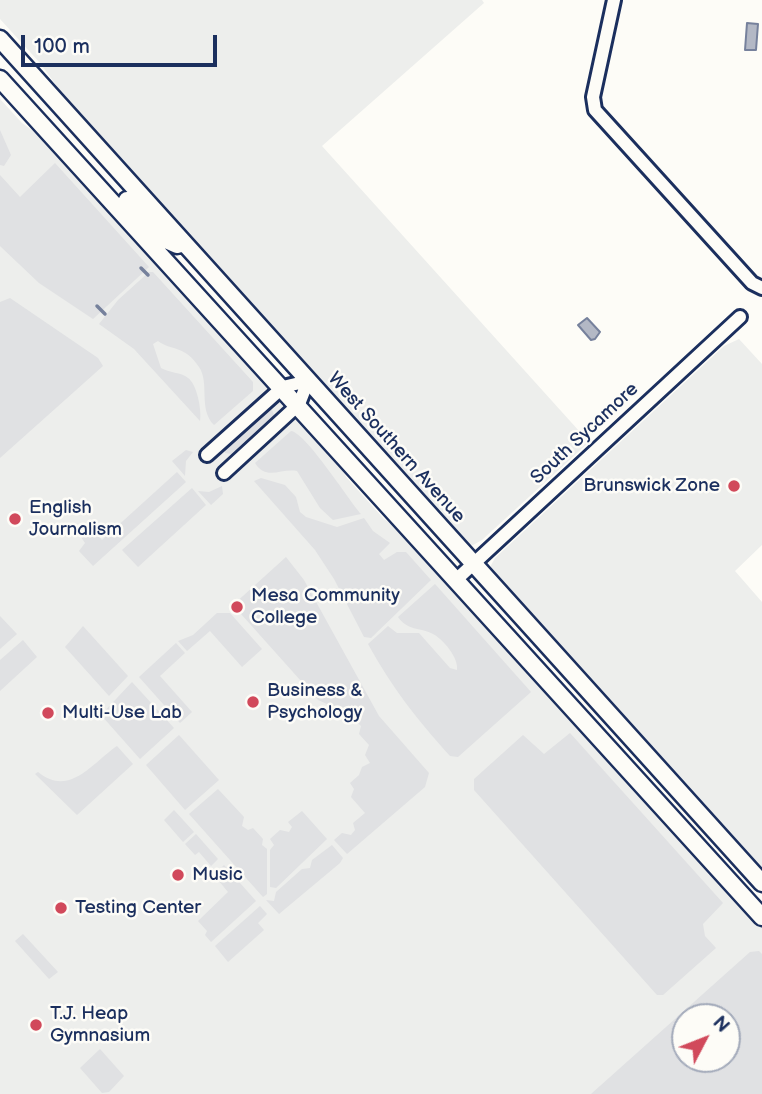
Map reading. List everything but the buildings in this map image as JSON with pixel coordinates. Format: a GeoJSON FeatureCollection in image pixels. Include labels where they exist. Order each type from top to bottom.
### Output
{"type":"FeatureCollection","features":[{"type":"Feature","properties":{"kind":"main road","name":"West Southern Avenue"},"geometry":{"type":"LineString","coordinates":[[0,39],[762,883]]}},
{"type":"Feature","properties":{"kind":"main road"},"geometry":{"type":"LineString","coordinates":[[0,79],[284,387],[762,917]]}},
{"type":"Feature","properties":{"kind":"main road"},"geometry":{"type":"LineString","coordinates":[[90,176],[128,201],[166,240],[177,245],[184,243]]}},
{"type":"Feature","properties":{"kind":"street"},"geometry":{"type":"LineString","coordinates":[[614,0],[593,97],[595,110],[752,284],[762,288]]}},
{"type":"Feature","properties":{"kind":"street","name":"South Sycamore"},"geometry":{"type":"LineString","coordinates":[[457,579],[740,317]]}},
{"type":"Feature","properties":{"kind":"street"},"geometry":{"type":"LineString","coordinates":[[207,454],[284,387],[308,382]]}},
{"type":"Feature","properties":{"kind":"street"},"geometry":{"type":"LineString","coordinates":[[224,473],[299,404],[308,382]]}},
{"type":"Feature","properties":{"kind":"shaded area"},"geometry":{"type":"Polygon","coordinates":[[[0,0],[482,0],[484,3],[322,146],[589,442],[482,540],[473,545],[463,543],[82,121],[40,63],[0,19],[0,0]]]}},
{"type":"Feature","properties":{"kind":"shaded area"},"geometry":{"type":"Polygon","coordinates":[[[747,23],[758,24],[756,50],[745,50],[747,23]]]}},
{"type":"Feature","properties":{"kind":"shaded area","name":"Mesa Community College"},"geometry":{"type":"Polygon","coordinates":[[[0,99],[22,123],[47,141],[325,444],[347,478],[384,519],[411,537],[762,926],[762,1094],[0,1094],[0,99]]]}},
{"type":"Feature","properties":{"kind":"shaded area"},"geometry":{"type":"Polygon","coordinates":[[[0,130],[11,155],[4,166],[0,165],[0,130]]]}},
{"type":"Feature","properties":{"kind":"shaded area"},"geometry":{"type":"Polygon","coordinates":[[[55,163],[149,267],[93,319],[39,283],[0,246],[0,175],[20,197],[55,163]]]}},
{"type":"Feature","properties":{"kind":"shaded area"},"geometry":{"type":"Polygon","coordinates":[[[149,272],[153,272],[253,382],[253,391],[214,425],[206,411],[202,373],[189,355],[158,341],[153,344],[161,368],[191,381],[198,398],[200,421],[134,349],[99,324],[118,300],[149,272]]]}},
{"type":"Feature","properties":{"kind":"shaded area"},"geometry":{"type":"Polygon","coordinates":[[[10,298],[98,358],[103,366],[0,458],[0,302],[10,298]]]}},
{"type":"Feature","properties":{"kind":"shaded area"},"geometry":{"type":"Polygon","coordinates":[[[587,318],[600,332],[595,339],[591,340],[578,325],[587,318]]]}},
{"type":"Feature","properties":{"kind":"shaded area"},"geometry":{"type":"Polygon","coordinates":[[[739,339],[762,364],[762,545],[735,571],[762,602],[762,875],[490,575],[489,569],[495,558],[724,346],[739,339]]]}},
{"type":"Feature","properties":{"kind":"shaded area"},"geometry":{"type":"Polygon","coordinates":[[[271,407],[274,415],[231,454],[225,453],[225,447],[271,407]]]}},
{"type":"Feature","properties":{"kind":"shaded area"},"geometry":{"type":"Polygon","coordinates":[[[291,431],[316,454],[361,514],[333,520],[320,508],[297,471],[269,473],[259,468],[255,463],[291,431]]]}},
{"type":"Feature","properties":{"kind":"shaded area"},"geometry":{"type":"Polygon","coordinates":[[[186,450],[193,452],[186,461],[185,476],[172,461],[186,450]]]}},
{"type":"Feature","properties":{"kind":"shaded area"},"geometry":{"type":"Polygon","coordinates":[[[177,472],[186,482],[93,566],[79,551],[85,543],[81,537],[91,528],[102,540],[177,472]]]}},
{"type":"Feature","properties":{"kind":"shaded area"},"geometry":{"type":"Polygon","coordinates":[[[261,478],[285,485],[296,497],[300,512],[306,517],[337,527],[364,518],[373,531],[390,543],[379,554],[384,560],[397,552],[406,552],[431,580],[371,638],[364,637],[334,579],[315,550],[254,481],[261,478]]]}},
{"type":"Feature","properties":{"kind":"shaded area"},"geometry":{"type":"Polygon","coordinates":[[[222,486],[223,494],[211,505],[198,491],[209,492],[222,486]]]}},
{"type":"Feature","properties":{"kind":"shaded area"},"geometry":{"type":"Polygon","coordinates":[[[192,488],[206,505],[138,567],[122,550],[192,488]]]}},
{"type":"Feature","properties":{"kind":"shaded area"},"geometry":{"type":"Polygon","coordinates":[[[286,557],[304,580],[379,716],[429,773],[425,787],[347,854],[334,840],[342,833],[351,835],[355,830],[353,823],[365,813],[351,797],[354,789],[350,783],[359,775],[362,767],[370,763],[365,755],[369,745],[359,734],[361,726],[356,721],[349,723],[336,708],[318,700],[233,605],[286,557]]]}},
{"type":"Feature","properties":{"kind":"shaded area"},"geometry":{"type":"Polygon","coordinates":[[[435,584],[531,692],[458,757],[450,756],[416,716],[368,644],[388,626],[397,633],[419,633],[450,668],[457,670],[450,649],[441,640],[433,634],[406,625],[398,617],[435,584]]]}},
{"type":"Feature","properties":{"kind":"shaded area"},"geometry":{"type":"Polygon","coordinates":[[[217,613],[230,613],[262,649],[242,667],[210,631],[187,651],[178,641],[193,635],[217,613]]]}},
{"type":"Feature","properties":{"kind":"shaded area"},"geometry":{"type":"Polygon","coordinates":[[[0,616],[17,634],[0,649],[0,616]]]}},
{"type":"Feature","properties":{"kind":"shaded area"},"geometry":{"type":"Polygon","coordinates":[[[83,626],[128,676],[109,696],[65,647],[83,626]]]}},
{"type":"Feature","properties":{"kind":"shaded area"},"geometry":{"type":"Polygon","coordinates":[[[23,640],[37,657],[0,691],[0,660],[23,640]]]}},
{"type":"Feature","properties":{"kind":"shaded area"},"geometry":{"type":"Polygon","coordinates":[[[176,643],[185,653],[160,676],[192,712],[180,723],[139,677],[176,643]]]}},
{"type":"Feature","properties":{"kind":"shaded area"},"geometry":{"type":"Polygon","coordinates":[[[132,682],[174,728],[140,759],[101,715],[132,682]]]}},
{"type":"Feature","properties":{"kind":"shaded area"},"geometry":{"type":"Polygon","coordinates":[[[570,733],[723,903],[703,924],[705,936],[716,948],[663,995],[657,995],[474,790],[474,779],[523,735],[544,754],[570,733]]]}},
{"type":"Feature","properties":{"kind":"shaded area"},"geometry":{"type":"Polygon","coordinates":[[[179,735],[219,780],[185,810],[146,765],[179,735]]]}},
{"type":"Feature","properties":{"kind":"shaded area"},"geometry":{"type":"Polygon","coordinates":[[[117,746],[133,764],[77,815],[35,774],[38,772],[60,781],[71,779],[90,768],[117,746]]]}},
{"type":"Feature","properties":{"kind":"shaded area"},"geometry":{"type":"Polygon","coordinates":[[[218,789],[244,817],[242,826],[248,830],[253,828],[263,839],[262,845],[267,849],[267,894],[263,897],[189,814],[218,789]]]}},
{"type":"Feature","properties":{"kind":"shaded area"},"geometry":{"type":"Polygon","coordinates":[[[174,810],[194,832],[183,842],[164,820],[174,810]]]}},
{"type":"Feature","properties":{"kind":"shaded area"},"geometry":{"type":"Polygon","coordinates":[[[302,811],[327,839],[276,888],[270,887],[270,850],[274,845],[270,839],[280,830],[289,832],[292,827],[288,822],[302,811]]]}},
{"type":"Feature","properties":{"kind":"shaded area"},"geometry":{"type":"Polygon","coordinates":[[[196,834],[218,859],[211,866],[199,852],[195,855],[185,844],[196,834]]]}},
{"type":"Feature","properties":{"kind":"shaded area"},"geometry":{"type":"Polygon","coordinates":[[[332,845],[343,858],[340,863],[279,914],[266,900],[274,901],[276,892],[302,869],[310,868],[312,860],[332,845]]]}},
{"type":"Feature","properties":{"kind":"shaded area"},"geometry":{"type":"Polygon","coordinates":[[[224,865],[256,901],[211,942],[205,935],[207,931],[198,921],[228,892],[214,875],[224,865]]]}},
{"type":"Feature","properties":{"kind":"shaded area"},"geometry":{"type":"Polygon","coordinates":[[[260,906],[267,914],[258,923],[264,930],[228,962],[215,946],[260,906]]]}},
{"type":"Feature","properties":{"kind":"shaded area"},"geometry":{"type":"Polygon","coordinates":[[[23,934],[58,972],[49,979],[15,941],[23,934]]]}},
{"type":"Feature","properties":{"kind":"shaded area"},"geometry":{"type":"Polygon","coordinates":[[[759,951],[762,954],[762,1094],[591,1094],[671,1023],[671,1073],[741,1073],[741,1003],[693,1003],[750,952],[759,951]]]}},
{"type":"Feature","properties":{"kind":"shaded area"},"geometry":{"type":"Polygon","coordinates":[[[100,1049],[124,1076],[109,1092],[102,1093],[80,1068],[100,1049]]]}},
{"type":"Feature","properties":{"kind":"waterway"},"geometry":{"type":"LineString","coordinates":[[141,268],[148,275]]}},
{"type":"Feature","properties":{"kind":"waterway"},"geometry":{"type":"LineString","coordinates":[[97,306],[105,314]]}},
{"type":"Feature","properties":{"kind":"place","name":"Brunswick Zone"},"geometry":{"type":"Point","coordinates":[734,486]}},
{"type":"Feature","properties":{"kind":"place","name":"English Journalism"},"geometry":{"type":"Point","coordinates":[15,519]}},
{"type":"Feature","properties":{"kind":"place","name":"Mesa Community College"},"geometry":{"type":"Point","coordinates":[237,607]}},
{"type":"Feature","properties":{"kind":"place","name":"Business & Psychology"},"geometry":{"type":"Point","coordinates":[253,702]}},
{"type":"Feature","properties":{"kind":"place","name":"Multi-Use Lab"},"geometry":{"type":"Point","coordinates":[48,713]}},
{"type":"Feature","properties":{"kind":"place","name":"Music"},"geometry":{"type":"Point","coordinates":[178,875]}},
{"type":"Feature","properties":{"kind":"place","name":"Testing Center"},"geometry":{"type":"Point","coordinates":[61,908]}},
{"type":"Feature","properties":{"kind":"place","name":"T.J. Heap Gymnasium"},"geometry":{"type":"Point","coordinates":[36,1025]}}]}
